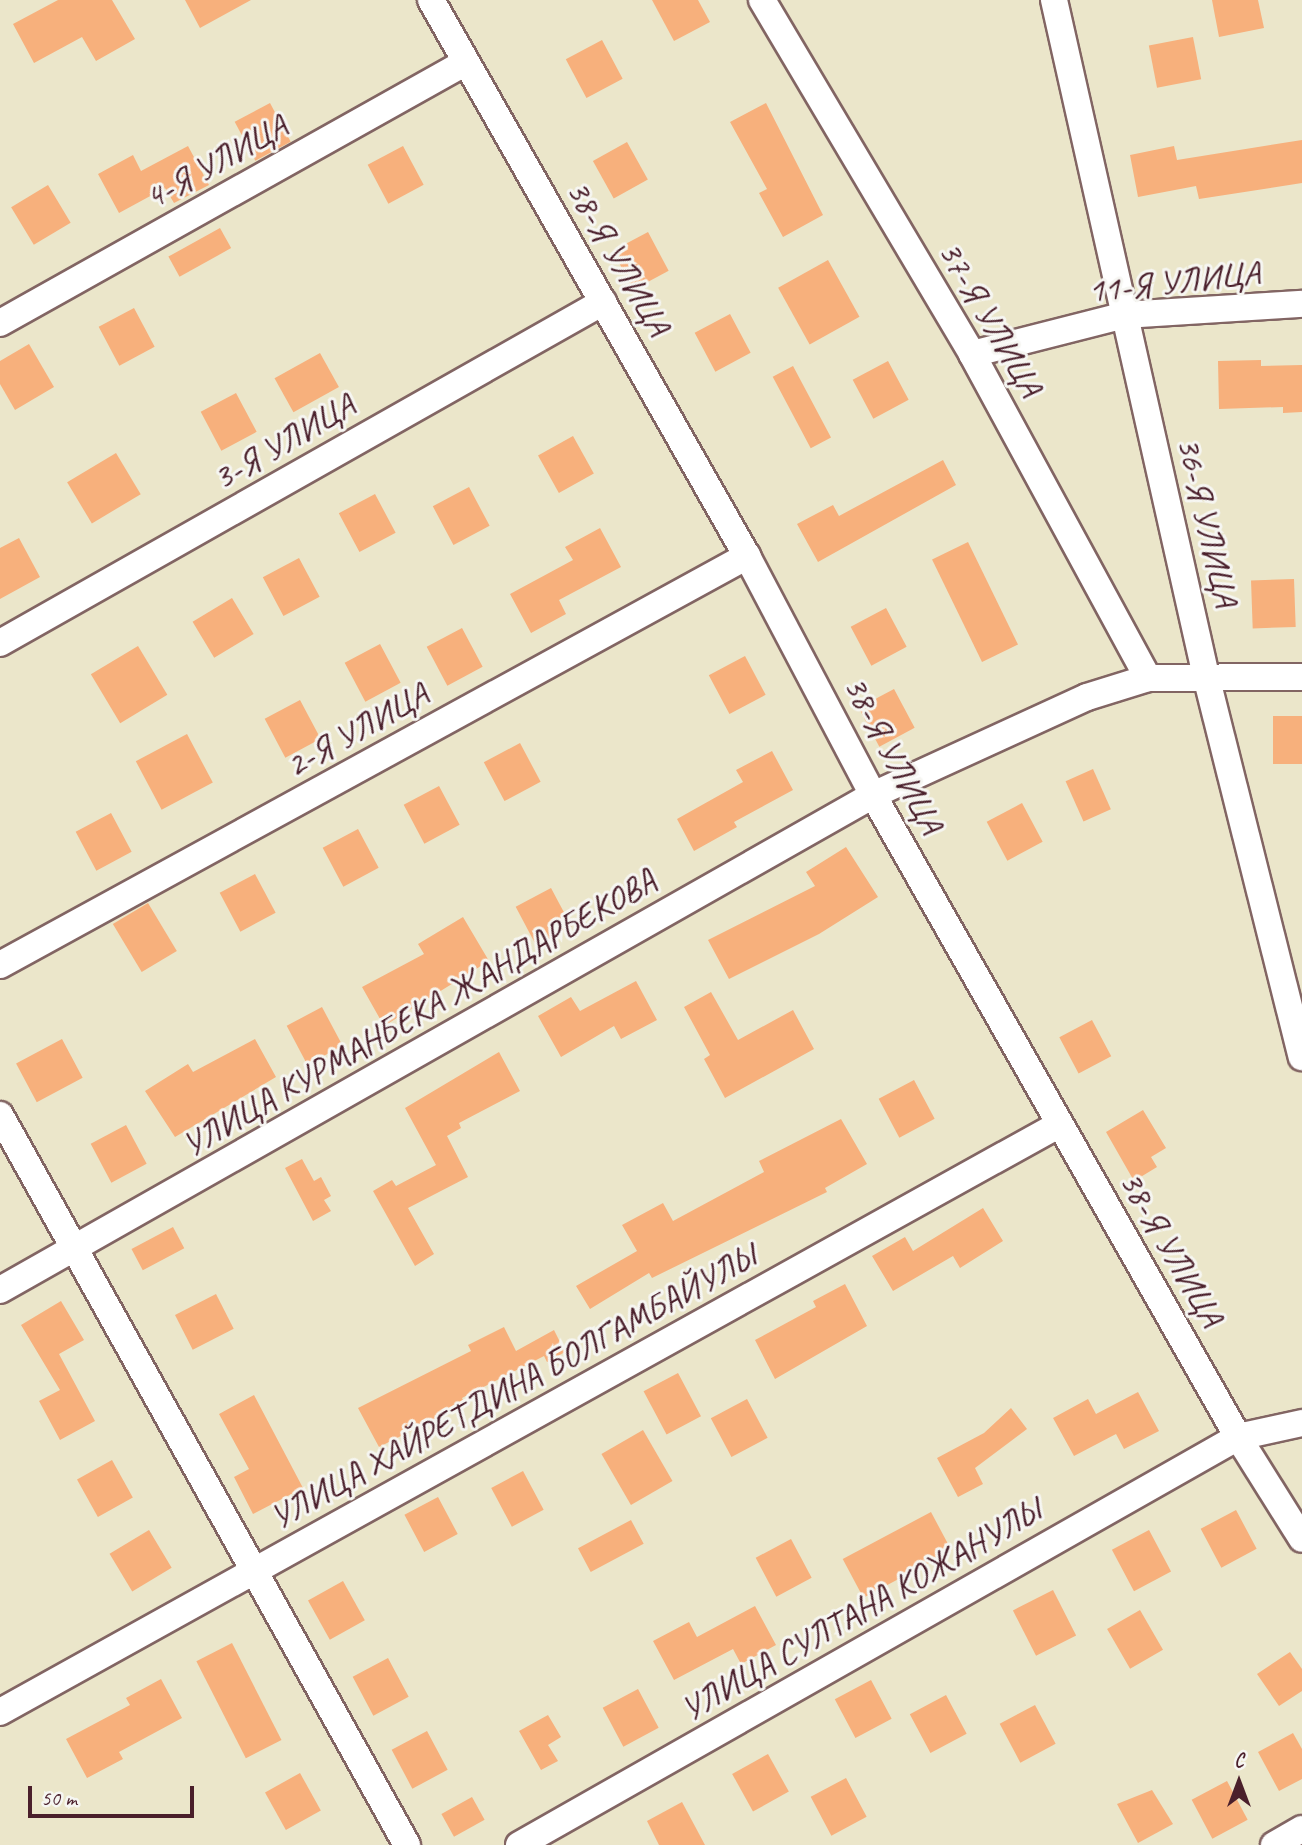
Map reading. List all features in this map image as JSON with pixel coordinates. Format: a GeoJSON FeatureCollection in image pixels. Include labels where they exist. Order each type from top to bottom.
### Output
{"type":"FeatureCollection","features":[{"type":"Feature","properties":{"kind":"street","name":"38-Я УЛИЦА"},"geometry":{"type":"LineString","coordinates":[[431,0],[747,556],[873,794],[1238,1437],[1302,1539]]}},
{"type":"Feature","properties":{"kind":"street","name":"37-Я УЛИЦА"},"geometry":{"type":"LineString","coordinates":[[762,0],[972,354],[1148,678]]}},
{"type":"Feature","properties":{"kind":"street","name":"36-Я УЛИЦА"},"geometry":{"type":"LineString","coordinates":[[1054,0],[1206,676],[1299,1029],[1302,1057]]}},
{"type":"Feature","properties":{"kind":"street","name":"4-Я УЛИЦА"},"geometry":{"type":"LineString","coordinates":[[0,323],[466,62]]}},
{"type":"Feature","properties":{"kind":"street","name":"3-Я УЛИЦА"},"geometry":{"type":"LineString","coordinates":[[0,643],[603,302]]}},
{"type":"Feature","properties":{"kind":"street","name":"11-Я УЛИЦА"},"geometry":{"type":"LineString","coordinates":[[972,354],[1125,315],[1302,304]]}},
{"type":"Feature","properties":{"kind":"street","name":"2-Я УЛИЦА"},"geometry":{"type":"LineString","coordinates":[[0,965],[747,556]]}},
{"type":"Feature","properties":{"kind":"street","name":"УЛИЦА КУРМАНБЕКА ЖАНДАРБЕКОВА"},"geometry":{"type":"LineString","coordinates":[[0,1290],[75,1250],[873,794],[1087,697],[1148,678],[1302,677]]}},
{"type":"Feature","properties":{"kind":"street"},"geometry":{"type":"LineString","coordinates":[[0,1115],[407,1845]]}},
{"type":"Feature","properties":{"kind":"street","name":"УЛИЦА ХАЙРЕТДИНА БОЛГАМБАЙУЛЫ"},"geometry":{"type":"LineString","coordinates":[[0,1712],[1060,1124]]}},
{"type":"Feature","properties":{"kind":"street","name":"УЛИЦА СУЛТАНА КОЖАНУЛЫ"},"geometry":{"type":"LineString","coordinates":[[519,1845],[1238,1437],[1302,1423]]}},
{"type":"Feature","properties":{"kind":"street"},"geometry":{"type":"LineString","coordinates":[[1274,1845],[1302,1829]]}},
{"type":"Feature","properties":{"kind":"building"},"geometry":{"type":"Polygon","coordinates":[[[58,0],[112,0],[135,39],[96,61],[82,37],[34,63],[13,24],[58,0]]]}},
{"type":"Feature","properties":{"kind":"building"},"geometry":{"type":"Polygon","coordinates":[[[185,0],[251,0],[200,28],[185,0]]]}},
{"type":"Feature","properties":{"kind":"building"},"geometry":{"type":"Polygon","coordinates":[[[652,0],[698,0],[710,22],[674,41],[652,0]]]}},
{"type":"Feature","properties":{"kind":"building"},"geometry":{"type":"Polygon","coordinates":[[[1212,0],[1258,0],[1264,28],[1219,37],[1212,0]]]}},
{"type":"Feature","properties":{"kind":"building"},"geometry":{"type":"Polygon","coordinates":[[[1193,37],[1201,79],[1157,88],[1149,46],[1193,37]]]}},
{"type":"Feature","properties":{"kind":"building"},"geometry":{"type":"Polygon","coordinates":[[[602,40],[623,79],[586,98],[566,59],[602,40]]]}},
{"type":"Feature","properties":{"kind":"building"},"geometry":{"type":"Polygon","coordinates":[[[270,103],[291,142],[255,161],[235,122],[270,103]]]}},
{"type":"Feature","properties":{"kind":"building"},"geometry":{"type":"Polygon","coordinates":[[[766,103],[823,215],[783,237],[759,193],[767,189],[730,122],[766,103]]]}},
{"type":"Feature","properties":{"kind":"building"},"geometry":{"type":"Polygon","coordinates":[[[1302,140],[1302,183],[1199,199],[1196,186],[1138,197],[1130,155],[1174,146],[1177,160],[1302,140]]]}},
{"type":"Feature","properties":{"kind":"building"},"geometry":{"type":"Polygon","coordinates":[[[627,142],[648,180],[614,199],[593,161],[627,142]]]}},
{"type":"Feature","properties":{"kind":"building"},"geometry":{"type":"Polygon","coordinates":[[[188,146],[209,185],[174,203],[165,188],[119,213],[98,174],[133,155],[141,171],[188,146]]]}},
{"type":"Feature","properties":{"kind":"building"},"geometry":{"type":"Polygon","coordinates":[[[403,146],[424,185],[388,204],[368,165],[403,146]]]}},
{"type":"Feature","properties":{"kind":"building"},"geometry":{"type":"Polygon","coordinates":[[[48,185],[71,223],[34,245],[11,207],[48,185]]]}},
{"type":"Feature","properties":{"kind":"building"},"geometry":{"type":"Polygon","coordinates":[[[220,228],[231,248],[180,277],[168,257],[220,228]]]}},
{"type":"Feature","properties":{"kind":"building"},"geometry":{"type":"Polygon","coordinates":[[[648,232],[669,271],[633,290],[613,251],[648,232]]]}},
{"type":"Feature","properties":{"kind":"building"},"geometry":{"type":"Polygon","coordinates":[[[828,260],[860,317],[810,344],[778,288],[828,260]]]}},
{"type":"Feature","properties":{"kind":"building"},"geometry":{"type":"Polygon","coordinates":[[[134,308],[155,347],[119,366],[99,327],[134,308]]]}},
{"type":"Feature","properties":{"kind":"building"},"geometry":{"type":"Polygon","coordinates":[[[730,314],[751,353],[715,372],[695,333],[730,314]]]}},
{"type":"Feature","properties":{"kind":"building"},"geometry":{"type":"Polygon","coordinates":[[[29,344],[54,387],[15,410],[0,384],[0,361],[29,344]]]}},
{"type":"Feature","properties":{"kind":"building"},"geometry":{"type":"Polygon","coordinates":[[[320,353],[339,387],[293,412],[275,378],[320,353]]]}},
{"type":"Feature","properties":{"kind":"building"},"geometry":{"type":"Polygon","coordinates":[[[1261,360],[1261,366],[1302,365],[1302,412],[1283,413],[1283,407],[1219,409],[1218,361],[1261,360]]]}},
{"type":"Feature","properties":{"kind":"building"},"geometry":{"type":"Polygon","coordinates":[[[888,361],[909,400],[873,419],[853,380],[888,361]]]}},
{"type":"Feature","properties":{"kind":"building"},"geometry":{"type":"Polygon","coordinates":[[[793,366],[831,438],[811,448],[773,377],[793,366]]]}},
{"type":"Feature","properties":{"kind":"building"},"geometry":{"type":"Polygon","coordinates":[[[236,393],[257,432],[221,451],[201,412],[236,393]]]}},
{"type":"Feature","properties":{"kind":"building"},"geometry":{"type":"Polygon","coordinates":[[[573,436],[594,474],[559,493],[538,455],[573,436]]]}},
{"type":"Feature","properties":{"kind":"building"},"geometry":{"type":"Polygon","coordinates":[[[116,453],[141,494],[92,524],[67,482],[116,453]]]}},
{"type":"Feature","properties":{"kind":"building"},"geometry":{"type":"Polygon","coordinates":[[[943,460],[956,485],[818,562],[797,524],[833,505],[839,516],[943,460]]]}},
{"type":"Feature","properties":{"kind":"building"},"geometry":{"type":"Polygon","coordinates":[[[469,487],[490,526],[453,545],[433,506],[469,487]]]}},
{"type":"Feature","properties":{"kind":"building"},"geometry":{"type":"Polygon","coordinates":[[[375,494],[396,533],[359,552],[339,513],[375,494]]]}},
{"type":"Feature","properties":{"kind":"building"},"geometry":{"type":"Polygon","coordinates":[[[600,528],[621,567],[559,600],[566,614],[531,633],[510,594],[573,560],[565,547],[600,528]]]}},
{"type":"Feature","properties":{"kind":"building"},"geometry":{"type":"Polygon","coordinates":[[[19,538],[40,577],[0,599],[0,548],[19,538]]]}},
{"type":"Feature","properties":{"kind":"building"},"geometry":{"type":"Polygon","coordinates":[[[968,542],[1018,644],[982,662],[932,560],[968,542]]]}},
{"type":"Feature","properties":{"kind":"building"},"geometry":{"type":"Polygon","coordinates":[[[299,558],[320,597],[283,616],[263,577],[299,558]]]}},
{"type":"Feature","properties":{"kind":"building"},"geometry":{"type":"Polygon","coordinates":[[[1294,579],[1296,627],[1253,628],[1251,581],[1294,579]]]}},
{"type":"Feature","properties":{"kind":"building"},"geometry":{"type":"Polygon","coordinates":[[[232,598],[254,634],[214,658],[193,622],[232,598]]]}},
{"type":"Feature","properties":{"kind":"building"},"geometry":{"type":"Polygon","coordinates":[[[886,608],[907,647],[871,666],[851,627],[886,608]]]}},
{"type":"Feature","properties":{"kind":"building"},"geometry":{"type":"Polygon","coordinates":[[[462,628],[483,667],[447,686],[427,647],[462,628]]]}},
{"type":"Feature","properties":{"kind":"building"},"geometry":{"type":"Polygon","coordinates":[[[380,644],[401,683],[365,702],[345,663],[380,644]]]}},
{"type":"Feature","properties":{"kind":"building"},"geometry":{"type":"Polygon","coordinates":[[[138,646],[167,695],[120,723],[91,674],[138,646]]]}},
{"type":"Feature","properties":{"kind":"building"},"geometry":{"type":"Polygon","coordinates":[[[745,656],[766,695],[729,714],[709,675],[745,656]]]}},
{"type":"Feature","properties":{"kind":"building"},"geometry":{"type":"Polygon","coordinates":[[[894,689],[915,728],[879,747],[859,708],[894,689]]]}},
{"type":"Feature","properties":{"kind":"building"},"geometry":{"type":"Polygon","coordinates":[[[300,700],[321,739],[285,758],[265,719],[300,700]]]}},
{"type":"Feature","properties":{"kind":"building"},"geometry":{"type":"Polygon","coordinates":[[[1273,716],[1302,716],[1302,764],[1273,764],[1273,716]]]}},
{"type":"Feature","properties":{"kind":"building"},"geometry":{"type":"Polygon","coordinates":[[[187,734],[213,783],[162,810],[136,761],[187,734]]]}},
{"type":"Feature","properties":{"kind":"building"},"geometry":{"type":"Polygon","coordinates":[[[520,743],[541,782],[504,801],[484,762],[520,743]]]}},
{"type":"Feature","properties":{"kind":"building"},"geometry":{"type":"Polygon","coordinates":[[[772,751],[793,790],[734,822],[737,827],[694,851],[677,819],[743,782],[736,770],[772,751]]]}},
{"type":"Feature","properties":{"kind":"building"},"geometry":{"type":"Polygon","coordinates":[[[1093,769],[1111,809],[1083,821],[1066,781],[1093,769]]]}},
{"type":"Feature","properties":{"kind":"building"},"geometry":{"type":"Polygon","coordinates":[[[439,786],[460,825],[424,844],[404,805],[439,786]]]}},
{"type":"Feature","properties":{"kind":"building"},"geometry":{"type":"Polygon","coordinates":[[[1022,803],[1043,842],[1007,861],[987,822],[1022,803]]]}},
{"type":"Feature","properties":{"kind":"building"},"geometry":{"type":"Polygon","coordinates":[[[111,813],[132,852],[96,871],[76,832],[111,813]]]}},
{"type":"Feature","properties":{"kind":"building"},"geometry":{"type":"Polygon","coordinates":[[[358,829],[379,868],[343,887],[323,848],[358,829]]]}},
{"type":"Feature","properties":{"kind":"building"},"geometry":{"type":"Polygon","coordinates":[[[846,847],[878,897],[819,934],[729,979],[708,940],[815,886],[806,872],[846,847]]]}},
{"type":"Feature","properties":{"kind":"building"},"geometry":{"type":"Polygon","coordinates":[[[255,874],[276,913],[240,932],[220,893],[255,874]]]}},
{"type":"Feature","properties":{"kind":"building"},"geometry":{"type":"Polygon","coordinates":[[[551,888],[572,927],[536,946],[516,907],[551,888]]]}},
{"type":"Feature","properties":{"kind":"building"},"geometry":{"type":"Polygon","coordinates":[[[148,903],[177,951],[142,972],[113,924],[148,903]]]}},
{"type":"Feature","properties":{"kind":"building"},"geometry":{"type":"Polygon","coordinates":[[[463,917],[489,961],[384,1026],[362,987],[424,954],[418,944],[463,917]]]}},
{"type":"Feature","properties":{"kind":"building"},"geometry":{"type":"Polygon","coordinates":[[[636,981],[657,1020],[621,1039],[614,1026],[561,1057],[538,1016],[571,997],[580,1011],[636,981]]]}},
{"type":"Feature","properties":{"kind":"building"},"geometry":{"type":"Polygon","coordinates":[[[711,992],[738,1040],[793,1010],[814,1049],[725,1098],[704,1059],[710,1055],[684,1007],[711,992]]]}},
{"type":"Feature","properties":{"kind":"building"},"geometry":{"type":"Polygon","coordinates":[[[322,1007],[343,1046],[307,1065],[287,1026],[322,1007]]]}},
{"type":"Feature","properties":{"kind":"building"},"geometry":{"type":"Polygon","coordinates":[[[1092,1020],[1111,1056],[1079,1074],[1059,1037],[1092,1020]]]}},
{"type":"Feature","properties":{"kind":"building"},"geometry":{"type":"Polygon","coordinates":[[[62,1039],[83,1078],[37,1102],[16,1063],[62,1039]]]}},
{"type":"Feature","properties":{"kind":"building"},"geometry":{"type":"Polygon","coordinates":[[[255,1039],[276,1077],[175,1137],[145,1091],[188,1064],[193,1072],[255,1039]]]}},
{"type":"Feature","properties":{"kind":"building"},"geometry":{"type":"Polygon","coordinates":[[[499,1052],[520,1091],[459,1123],[461,1128],[447,1136],[468,1177],[408,1208],[434,1254],[415,1266],[373,1191],[392,1180],[396,1186],[436,1165],[405,1108],[499,1052]]]}},
{"type":"Feature","properties":{"kind":"building"},"geometry":{"type":"Polygon","coordinates":[[[914,1080],[935,1119],[899,1138],[879,1099],[914,1080]]]}},
{"type":"Feature","properties":{"kind":"building"},"geometry":{"type":"Polygon","coordinates":[[[1143,1110],[1166,1148],[1151,1157],[1157,1167],[1134,1181],[1106,1132],[1143,1110]]]}},
{"type":"Feature","properties":{"kind":"building"},"geometry":{"type":"Polygon","coordinates":[[[841,1119],[867,1164],[825,1188],[827,1192],[652,1278],[649,1273],[590,1309],[576,1286],[637,1251],[622,1225],[663,1203],[673,1221],[764,1172],[759,1161],[841,1119]]]}},
{"type":"Feature","properties":{"kind":"building"},"geometry":{"type":"Polygon","coordinates":[[[126,1125],[147,1164],[111,1183],[91,1144],[126,1125]]]}},
{"type":"Feature","properties":{"kind":"building"},"geometry":{"type":"Polygon","coordinates":[[[302,1159],[314,1181],[321,1177],[331,1196],[324,1200],[331,1211],[313,1221],[285,1168],[302,1159]]]}},
{"type":"Feature","properties":{"kind":"building"},"geometry":{"type":"Polygon","coordinates":[[[983,1208],[1003,1241],[960,1268],[953,1256],[893,1291],[872,1256],[905,1237],[913,1251],[983,1208]]]}},
{"type":"Feature","properties":{"kind":"building"},"geometry":{"type":"Polygon","coordinates":[[[173,1227],[184,1248],[143,1270],[132,1249],[173,1227]]]}},
{"type":"Feature","properties":{"kind":"building"},"geometry":{"type":"Polygon","coordinates":[[[845,1284],[867,1326],[775,1379],[755,1340],[816,1307],[813,1301],[845,1284]]]}},
{"type":"Feature","properties":{"kind":"building"},"geometry":{"type":"Polygon","coordinates":[[[216,1294],[234,1329],[193,1350],[175,1315],[216,1294]]]}},
{"type":"Feature","properties":{"kind":"building"},"geometry":{"type":"Polygon","coordinates":[[[61,1301],[84,1340],[59,1354],[95,1421],[60,1440],[39,1401],[60,1390],[21,1325],[61,1301]]]}},
{"type":"Feature","properties":{"kind":"building"},"geometry":{"type":"Polygon","coordinates":[[[504,1327],[516,1351],[554,1330],[565,1352],[547,1362],[544,1356],[462,1398],[465,1404],[379,1447],[358,1408],[471,1351],[468,1345],[504,1327]]]}},
{"type":"Feature","properties":{"kind":"building"},"geometry":{"type":"Polygon","coordinates":[[[678,1373],[701,1416],[667,1435],[644,1391],[678,1373]]]}},
{"type":"Feature","properties":{"kind":"building"},"geometry":{"type":"Polygon","coordinates":[[[1138,1392],[1159,1431],[1124,1449],[1116,1434],[1074,1456],[1053,1418],[1088,1399],[1096,1414],[1138,1392]]]}},
{"type":"Feature","properties":{"kind":"building"},"geometry":{"type":"Polygon","coordinates":[[[254,1395],[303,1488],[253,1514],[234,1477],[249,1469],[219,1414],[254,1395]]]}},
{"type":"Feature","properties":{"kind":"building"},"geometry":{"type":"Polygon","coordinates":[[[747,1399],[768,1438],[731,1457],[711,1418],[747,1399]]]}},
{"type":"Feature","properties":{"kind":"building"},"geometry":{"type":"Polygon","coordinates":[[[1011,1408],[1027,1429],[975,1468],[983,1484],[958,1497],[937,1458],[984,1433],[1011,1408]]]}},
{"type":"Feature","properties":{"kind":"building"},"geometry":{"type":"Polygon","coordinates":[[[643,1430],[672,1481],[631,1505],[601,1454],[643,1430]]]}},
{"type":"Feature","properties":{"kind":"building"},"geometry":{"type":"Polygon","coordinates":[[[112,1460],[133,1498],[98,1517],[77,1479],[112,1460]]]}},
{"type":"Feature","properties":{"kind":"building"},"geometry":{"type":"Polygon","coordinates":[[[523,1471],[544,1510],[512,1527],[491,1488],[523,1471]]]}},
{"type":"Feature","properties":{"kind":"building"},"geometry":{"type":"Polygon","coordinates":[[[438,1497],[458,1534],[424,1552],[404,1515],[438,1497]]]}},
{"type":"Feature","properties":{"kind":"building"},"geometry":{"type":"Polygon","coordinates":[[[1236,1510],[1257,1549],[1221,1568],[1201,1529],[1236,1510]]]}},
{"type":"Feature","properties":{"kind":"building"},"geometry":{"type":"Polygon","coordinates":[[[931,1512],[952,1551],[863,1598],[843,1559],[931,1512]]]}},
{"type":"Feature","properties":{"kind":"building"},"geometry":{"type":"Polygon","coordinates":[[[631,1520],[644,1544],[591,1572],[578,1548],[631,1520]]]}},
{"type":"Feature","properties":{"kind":"building"},"geometry":{"type":"Polygon","coordinates":[[[149,1530],[172,1568],[132,1591],[110,1554],[149,1530]]]}},
{"type":"Feature","properties":{"kind":"building"},"geometry":{"type":"Polygon","coordinates":[[[1149,1530],[1171,1571],[1134,1591],[1112,1550],[1149,1530]]]}},
{"type":"Feature","properties":{"kind":"building"},"geometry":{"type":"Polygon","coordinates":[[[791,1539],[812,1578],[776,1597],[756,1558],[791,1539]]]}},
{"type":"Feature","properties":{"kind":"building"},"geometry":{"type":"Polygon","coordinates":[[[343,1581],[365,1620],[330,1640],[308,1600],[343,1581]]]}},
{"type":"Feature","properties":{"kind":"building"},"geometry":{"type":"Polygon","coordinates":[[[1053,1590],[1076,1635],[1036,1656],[1013,1610],[1053,1590]]]}},
{"type":"Feature","properties":{"kind":"building"},"geometry":{"type":"Polygon","coordinates":[[[755,1606],[776,1645],[741,1664],[733,1649],[674,1680],[653,1641],[689,1622],[697,1637],[755,1606]]]}},
{"type":"Feature","properties":{"kind":"building"},"geometry":{"type":"Polygon","coordinates":[[[1140,1610],[1163,1650],[1130,1669],[1107,1629],[1140,1610]]]}},
{"type":"Feature","properties":{"kind":"building"},"geometry":{"type":"Polygon","coordinates":[[[232,1643],[281,1740],[246,1758],[196,1661],[232,1643]]]}},
{"type":"Feature","properties":{"kind":"building"},"geometry":{"type":"Polygon","coordinates":[[[1290,1652],[1302,1669],[1302,1691],[1279,1706],[1257,1674],[1290,1652]]]}},
{"type":"Feature","properties":{"kind":"building"},"geometry":{"type":"Polygon","coordinates":[[[388,1658],[409,1697],[373,1716],[353,1677],[388,1658]]]}},
{"type":"Feature","properties":{"kind":"building"},"geometry":{"type":"Polygon","coordinates":[[[161,1679],[182,1718],[119,1752],[123,1759],[87,1778],[66,1739],[130,1705],[126,1698],[161,1679]]]}},
{"type":"Feature","properties":{"kind":"building"},"geometry":{"type":"Polygon","coordinates":[[[871,1680],[892,1719],[855,1738],[835,1699],[871,1680]]]}},
{"type":"Feature","properties":{"kind":"building"},"geometry":{"type":"Polygon","coordinates":[[[638,1689],[659,1728],[623,1747],[603,1708],[638,1689]]]}},
{"type":"Feature","properties":{"kind":"building"},"geometry":{"type":"Polygon","coordinates":[[[946,1695],[967,1734],[930,1753],[910,1714],[946,1695]]]}},
{"type":"Feature","properties":{"kind":"building"},"geometry":{"type":"Polygon","coordinates":[[[1035,1705],[1056,1744],[1020,1763],[1000,1724],[1035,1705]]]}},
{"type":"Feature","properties":{"kind":"building"},"geometry":{"type":"Polygon","coordinates":[[[548,1715],[561,1737],[548,1745],[558,1761],[541,1770],[519,1731],[548,1715]]]}},
{"type":"Feature","properties":{"kind":"building"},"geometry":{"type":"Polygon","coordinates":[[[427,1731],[448,1770],[412,1789],[392,1750],[427,1731]]]}},
{"type":"Feature","properties":{"kind":"building"},"geometry":{"type":"Polygon","coordinates":[[[1293,1733],[1302,1749],[1302,1779],[1279,1791],[1258,1752],[1293,1733]]]}},
{"type":"Feature","properties":{"kind":"building"},"geometry":{"type":"Polygon","coordinates":[[[768,1754],[789,1792],[753,1811],[732,1774],[768,1754]]]}},
{"type":"Feature","properties":{"kind":"building"},"geometry":{"type":"Polygon","coordinates":[[[300,1773],[321,1811],[286,1830],[265,1792],[300,1773]]]}},
{"type":"Feature","properties":{"kind":"building"},"geometry":{"type":"Polygon","coordinates":[[[846,1778],[867,1817],[831,1836],[811,1797],[846,1778]]]}},
{"type":"Feature","properties":{"kind":"building"},"geometry":{"type":"Polygon","coordinates":[[[1227,1781],[1248,1820],[1212,1839],[1192,1800],[1227,1781]]]}},
{"type":"Feature","properties":{"kind":"building"},"geometry":{"type":"Polygon","coordinates":[[[1152,1790],[1173,1824],[1138,1843],[1117,1804],[1152,1790]]]}},
{"type":"Feature","properties":{"kind":"building"},"geometry":{"type":"Polygon","coordinates":[[[472,1797],[485,1820],[454,1837],[441,1814],[472,1797]]]}},
{"type":"Feature","properties":{"kind":"building"},"geometry":{"type":"Polygon","coordinates":[[[682,1802],[705,1845],[659,1845],[647,1821],[682,1802]]]}}]}
